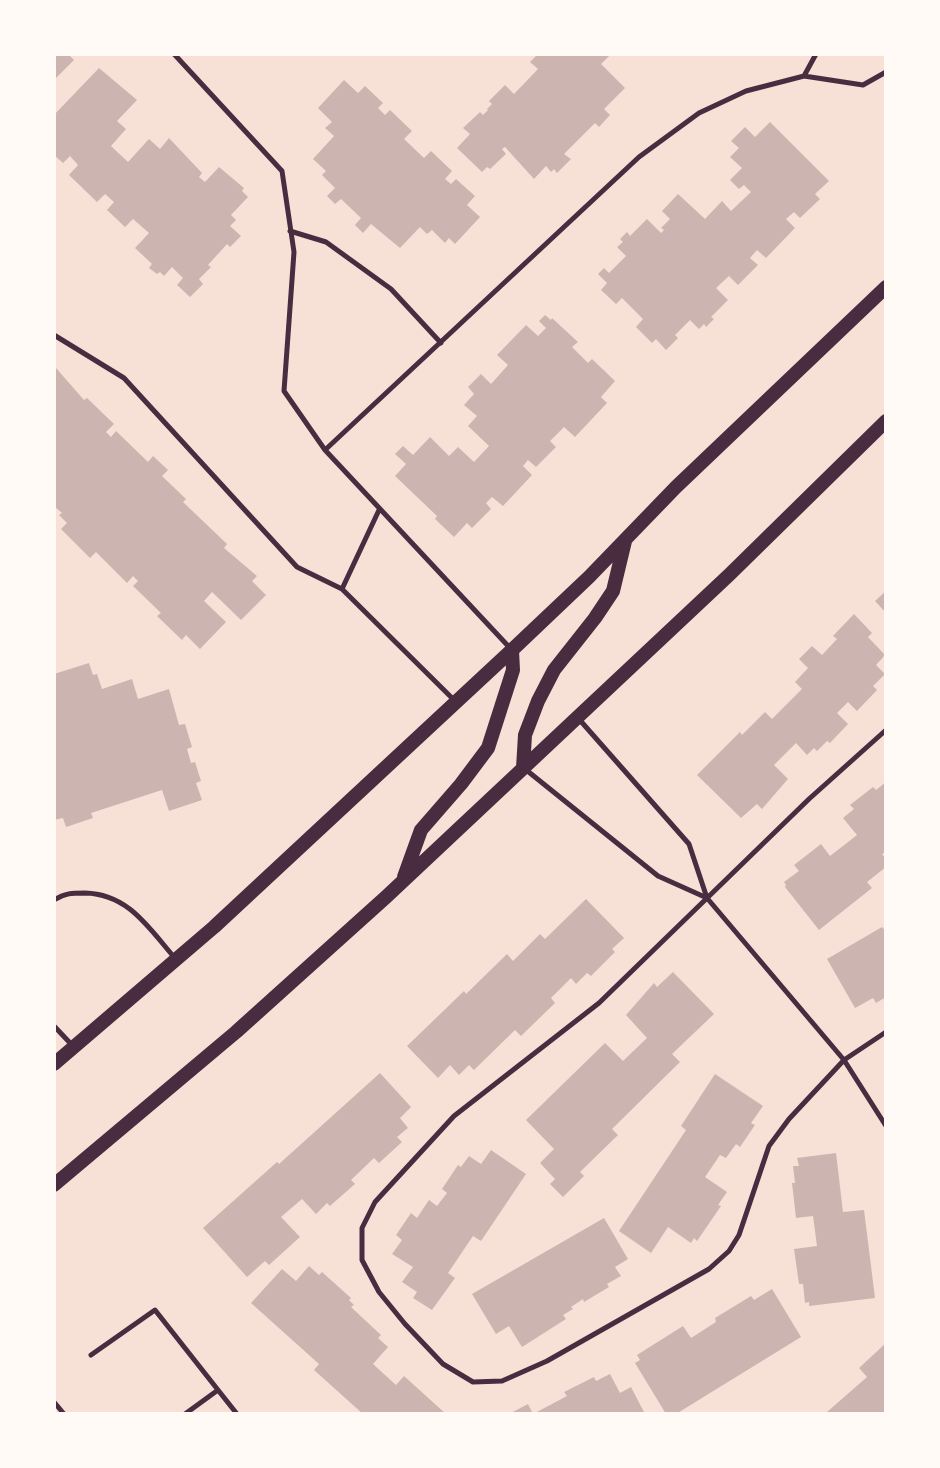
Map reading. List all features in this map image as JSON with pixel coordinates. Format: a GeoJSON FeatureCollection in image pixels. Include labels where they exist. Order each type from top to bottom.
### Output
{"type":"FeatureCollection","features":[{"type":"Feature","properties":{"kind":"main road"},"geometry":{"type":"LineString","coordinates":[[54,1064],[176,960],[512,650],[626,540],[676,487],[886,287]]}},
{"type":"Feature","properties":{"kind":"main road"},"geometry":{"type":"LineString","coordinates":[[54,1185],[236,1032],[402,882],[729,575],[886,421]]}},
{"type":"Feature","properties":{"kind":"main road"},"geometry":{"type":"LineString","coordinates":[[523,768],[525,735],[538,701],[554,670],[595,618],[612,591],[626,540]]}},
{"type":"Feature","properties":{"kind":"main road"},"geometry":{"type":"LineString","coordinates":[[402,882],[421,830],[488,748],[513,670],[512,650]]}},
{"type":"Feature","properties":{"kind":"lane"},"geometry":{"type":"LineString","coordinates":[[174,54],[282,172],[294,252],[284,391],[325,450],[512,650]]}},
{"type":"Feature","properties":{"kind":"lane"},"geometry":{"type":"LineString","coordinates":[[804,76],[816,54]]}},
{"type":"Feature","properties":{"kind":"lane"},"geometry":{"type":"LineString","coordinates":[[325,450],[639,157],[699,113],[746,91],[804,76],[863,85],[886,72]]}},
{"type":"Feature","properties":{"kind":"lane"},"geometry":{"type":"LineString","coordinates":[[290,231],[326,242],[391,289],[441,343]]}},
{"type":"Feature","properties":{"kind":"lane"},"geometry":{"type":"LineString","coordinates":[[54,335],[124,378],[297,567],[342,589],[456,702]]}},
{"type":"Feature","properties":{"kind":"lane"},"geometry":{"type":"LineString","coordinates":[[342,589],[379,510]]}},
{"type":"Feature","properties":{"kind":"lane"},"geometry":{"type":"LineString","coordinates":[[578,717],[689,844],[707,898],[844,1060],[886,1126]]}},
{"type":"Feature","properties":{"kind":"lane"},"geometry":{"type":"LineString","coordinates":[[886,730],[809,799],[599,1003],[454,1116],[375,1202],[362,1228],[362,1260],[379,1292],[443,1364],[473,1382],[502,1381],[547,1361],[709,1269],[729,1251],[739,1235],[769,1146],[789,1119],[844,1060],[886,1032]]}},
{"type":"Feature","properties":{"kind":"lane"},"geometry":{"type":"LineString","coordinates":[[523,768],[658,876],[707,898]]}},
{"type":"Feature","properties":{"kind":"lane"},"geometry":{"type":"LineString","coordinates":[[54,900],[66,892],[102,893],[130,908],[176,960]]}},
{"type":"Feature","properties":{"kind":"lane"},"geometry":{"type":"LineString","coordinates":[[54,1026],[74,1048]]}},
{"type":"Feature","properties":{"kind":"lane"},"geometry":{"type":"LineString","coordinates":[[91,1355],[155,1310],[237,1414]]}},
{"type":"Feature","properties":{"kind":"lane"},"geometry":{"type":"LineString","coordinates":[[185,1414],[218,1390]]}},
{"type":"Feature","properties":{"kind":"lane"},"geometry":{"type":"LineString","coordinates":[[54,1402],[64,1414]]}},
{"type":"Feature","properties":{"kind":"building"},"geometry":{"type":"Polygon","coordinates":[[[54,54],[68,54],[74,60],[54,80],[54,54]]]}},
{"type":"Feature","properties":{"kind":"building"},"geometry":{"type":"Polygon","coordinates":[[[538,54],[611,54],[601,64],[625,88],[604,109],[610,115],[599,127],[595,123],[564,154],[571,159],[557,173],[554,169],[551,172],[546,166],[534,179],[505,147],[502,149],[506,154],[490,169],[487,167],[482,172],[457,148],[470,134],[463,128],[480,112],[483,115],[488,110],[492,104],[489,101],[505,85],[514,94],[538,69],[530,62],[538,54]]]}},
{"type":"Feature","properties":{"kind":"building"},"geometry":{"type":"Polygon","coordinates":[[[99,68],[137,100],[117,121],[126,129],[111,146],[128,162],[149,139],[160,149],[169,138],[202,173],[199,177],[205,182],[219,167],[244,188],[242,191],[248,197],[231,215],[236,220],[230,226],[241,236],[230,247],[227,244],[208,265],[211,267],[199,279],[203,284],[190,297],[177,285],[183,278],[172,267],[164,276],[160,272],[157,274],[149,268],[152,264],[135,248],[149,233],[133,219],[125,227],[107,210],[114,202],[105,194],[97,202],[69,175],[78,165],[70,156],[63,163],[54,155],[54,115],[99,68]]]}},
{"type":"Feature","properties":{"kind":"building"},"geometry":{"type":"Polygon","coordinates":[[[344,80],[358,93],[365,86],[383,103],[378,108],[385,115],[390,110],[412,131],[404,139],[424,158],[431,151],[452,171],[445,179],[451,184],[456,179],[475,196],[467,205],[480,217],[455,244],[449,238],[445,243],[432,230],[427,234],[420,227],[400,248],[371,224],[363,233],[355,225],[361,218],[341,199],[335,204],[327,196],[335,188],[322,175],[326,171],[313,159],[334,136],[325,128],[332,122],[318,108],[344,80]]]}},
{"type":"Feature","properties":{"kind":"building"},"geometry":{"type":"Polygon","coordinates":[[[770,122],[829,181],[815,194],[820,199],[800,218],[794,212],[786,219],[795,228],[766,258],[757,250],[750,258],[758,265],[738,285],[729,276],[716,288],[728,300],[711,317],[714,319],[706,327],[704,324],[699,329],[690,320],[675,335],[678,338],[666,350],[656,339],[652,343],[636,327],[643,319],[622,298],[616,304],[601,290],[607,283],[598,274],[604,268],[609,273],[626,256],[617,247],[623,242],[620,239],[627,232],[630,236],[647,219],[661,233],[664,230],[661,228],[670,219],[662,211],[678,194],[705,219],[722,201],[731,211],[751,192],[744,185],[739,189],[730,180],[742,168],[730,157],[739,148],[731,141],[745,127],[755,137],[770,122]]]}},
{"type":"Feature","properties":{"kind":"building"},"geometry":{"type":"Polygon","coordinates":[[[545,315],[551,320],[552,318],[578,342],[572,347],[588,363],[592,359],[615,381],[601,397],[607,403],[575,437],[564,427],[550,441],[556,447],[536,467],[528,460],[523,466],[532,475],[503,506],[492,497],[486,503],[491,509],[472,528],[467,523],[454,537],[435,519],[437,516],[395,476],[406,464],[395,454],[403,446],[413,455],[430,437],[449,456],[458,447],[474,462],[489,446],[468,426],[477,416],[464,405],[474,394],[468,387],[481,374],[491,384],[508,365],[497,355],[526,325],[538,336],[546,328],[539,321],[545,315]]]}},
{"type":"Feature","properties":{"kind":"building"},"geometry":{"type":"Polygon","coordinates":[[[56,368],[84,400],[87,398],[114,424],[106,432],[111,437],[116,431],[148,462],[153,456],[168,470],[162,476],[186,499],[183,502],[227,544],[224,548],[257,576],[252,581],[266,595],[241,620],[212,592],[204,601],[226,622],[200,649],[186,635],[182,640],[157,616],[161,613],[133,586],[138,581],[133,576],[127,583],[96,552],[90,558],[61,529],[67,523],[59,515],[62,513],[54,506],[56,368]]]}},
{"type":"Feature","properties":{"kind":"building"},"geometry":{"type":"Polygon","coordinates":[[[886,591],[886,613],[875,601],[886,591]]]}},
{"type":"Feature","properties":{"kind":"building"},"geometry":{"type":"Polygon","coordinates":[[[854,614],[872,633],[868,637],[885,655],[876,665],[885,674],[873,686],[877,690],[857,711],[848,702],[837,713],[848,724],[830,743],[827,741],[817,751],[814,748],[807,755],[796,743],[774,765],[788,779],[762,809],[757,804],[741,818],[697,775],[740,732],[742,735],[765,712],[772,719],[802,689],[795,682],[808,668],[799,659],[812,646],[822,655],[837,639],[833,636],[854,614]]]}},
{"type":"Feature","properties":{"kind":"building"},"geometry":{"type":"Polygon","coordinates":[[[89,663],[93,675],[97,674],[102,689],[132,679],[138,699],[169,689],[179,725],[185,724],[192,747],[187,749],[191,763],[195,762],[201,781],[196,783],[202,800],[169,811],[162,790],[91,813],[93,818],[66,827],[63,818],[54,820],[54,674],[89,663]]]}},
{"type":"Feature","properties":{"kind":"building"},"geometry":{"type":"Polygon","coordinates":[[[886,782],[886,852],[882,854],[886,859],[886,867],[867,882],[872,888],[819,930],[785,887],[784,882],[799,871],[794,865],[821,844],[830,856],[857,835],[843,818],[854,809],[850,805],[873,787],[876,790],[886,782]]]}},
{"type":"Feature","properties":{"kind":"building"},"geometry":{"type":"Polygon","coordinates":[[[586,899],[624,938],[612,949],[615,952],[591,976],[587,973],[576,984],[571,978],[551,998],[555,1003],[521,1036],[515,1030],[474,1070],[469,1065],[459,1075],[450,1065],[438,1078],[407,1046],[507,954],[513,961],[540,934],[545,939],[586,899]]]}},
{"type":"Feature","properties":{"kind":"building"},"geometry":{"type":"Polygon","coordinates":[[[882,927],[886,932],[886,997],[876,1003],[873,998],[855,1008],[827,959],[882,927]]]}},
{"type":"Feature","properties":{"kind":"building"},"geometry":{"type":"Polygon","coordinates":[[[673,972],[714,1014],[672,1054],[680,1062],[612,1129],[618,1135],[580,1172],[584,1176],[563,1197],[550,1184],[555,1179],[540,1163],[554,1149],[526,1120],[605,1043],[623,1061],[647,1038],[626,1015],[654,983],[657,987],[673,972]]]}},
{"type":"Feature","properties":{"kind":"building"},"geometry":{"type":"Polygon","coordinates":[[[380,1073],[411,1107],[400,1118],[408,1128],[397,1137],[402,1142],[379,1163],[374,1158],[351,1180],[355,1184],[330,1206],[327,1203],[316,1214],[302,1199],[281,1217],[300,1237],[269,1265],[265,1261],[247,1277],[203,1228],[380,1073]]]}},
{"type":"Feature","properties":{"kind":"building"},"geometry":{"type":"Polygon","coordinates":[[[715,1074],[763,1106],[751,1123],[755,1125],[740,1147],[736,1144],[726,1158],[720,1155],[705,1177],[727,1192],[718,1205],[721,1206],[697,1241],[694,1238],[691,1243],[668,1227],[651,1253],[619,1231],[686,1130],[681,1126],[715,1074]]]}},
{"type":"Feature","properties":{"kind":"building"},"geometry":{"type":"Polygon","coordinates":[[[491,1150],[526,1174],[481,1241],[473,1236],[448,1273],[455,1278],[432,1310],[413,1298],[417,1292],[402,1282],[413,1267],[392,1254],[402,1240],[396,1235],[411,1213],[417,1218],[429,1200],[437,1206],[447,1193],[442,1189],[458,1165],[461,1167],[469,1156],[481,1164],[491,1150]]]}},
{"type":"Feature","properties":{"kind":"building"},"geometry":{"type":"Polygon","coordinates":[[[836,1153],[843,1212],[864,1210],[875,1298],[809,1306],[809,1302],[805,1303],[803,1284],[799,1284],[794,1249],[817,1246],[813,1216],[796,1218],[793,1166],[799,1166],[797,1158],[836,1153]]]}},
{"type":"Feature","properties":{"kind":"building"},"geometry":{"type":"Polygon","coordinates":[[[604,1218],[628,1259],[615,1267],[621,1276],[607,1284],[609,1287],[571,1307],[573,1309],[563,1315],[566,1319],[522,1347],[509,1326],[496,1334],[472,1294],[604,1218]]]}},
{"type":"Feature","properties":{"kind":"building"},"geometry":{"type":"Polygon","coordinates":[[[309,1266],[319,1275],[322,1272],[351,1298],[349,1300],[354,1305],[351,1307],[381,1335],[378,1338],[388,1347],[373,1364],[396,1385],[404,1376],[446,1414],[363,1414],[314,1370],[319,1364],[251,1303],[282,1269],[296,1281],[309,1266]]]}},
{"type":"Feature","properties":{"kind":"building"},"geometry":{"type":"Polygon","coordinates":[[[772,1289],[801,1337],[676,1414],[666,1414],[635,1363],[640,1360],[637,1355],[683,1326],[691,1338],[716,1322],[715,1318],[751,1296],[754,1300],[772,1289]]]}},
{"type":"Feature","properties":{"kind":"building"},"geometry":{"type":"Polygon","coordinates":[[[886,1343],[886,1414],[829,1414],[827,1412],[867,1377],[859,1368],[886,1343]]]}},
{"type":"Feature","properties":{"kind":"building"},"geometry":{"type":"Polygon","coordinates":[[[610,1374],[620,1393],[631,1387],[645,1414],[533,1414],[567,1396],[564,1392],[594,1377],[596,1381],[610,1374]]]}},
{"type":"Feature","properties":{"kind":"building"},"geometry":{"type":"Polygon","coordinates":[[[528,1404],[533,1414],[509,1414],[528,1404]]]}}]}
